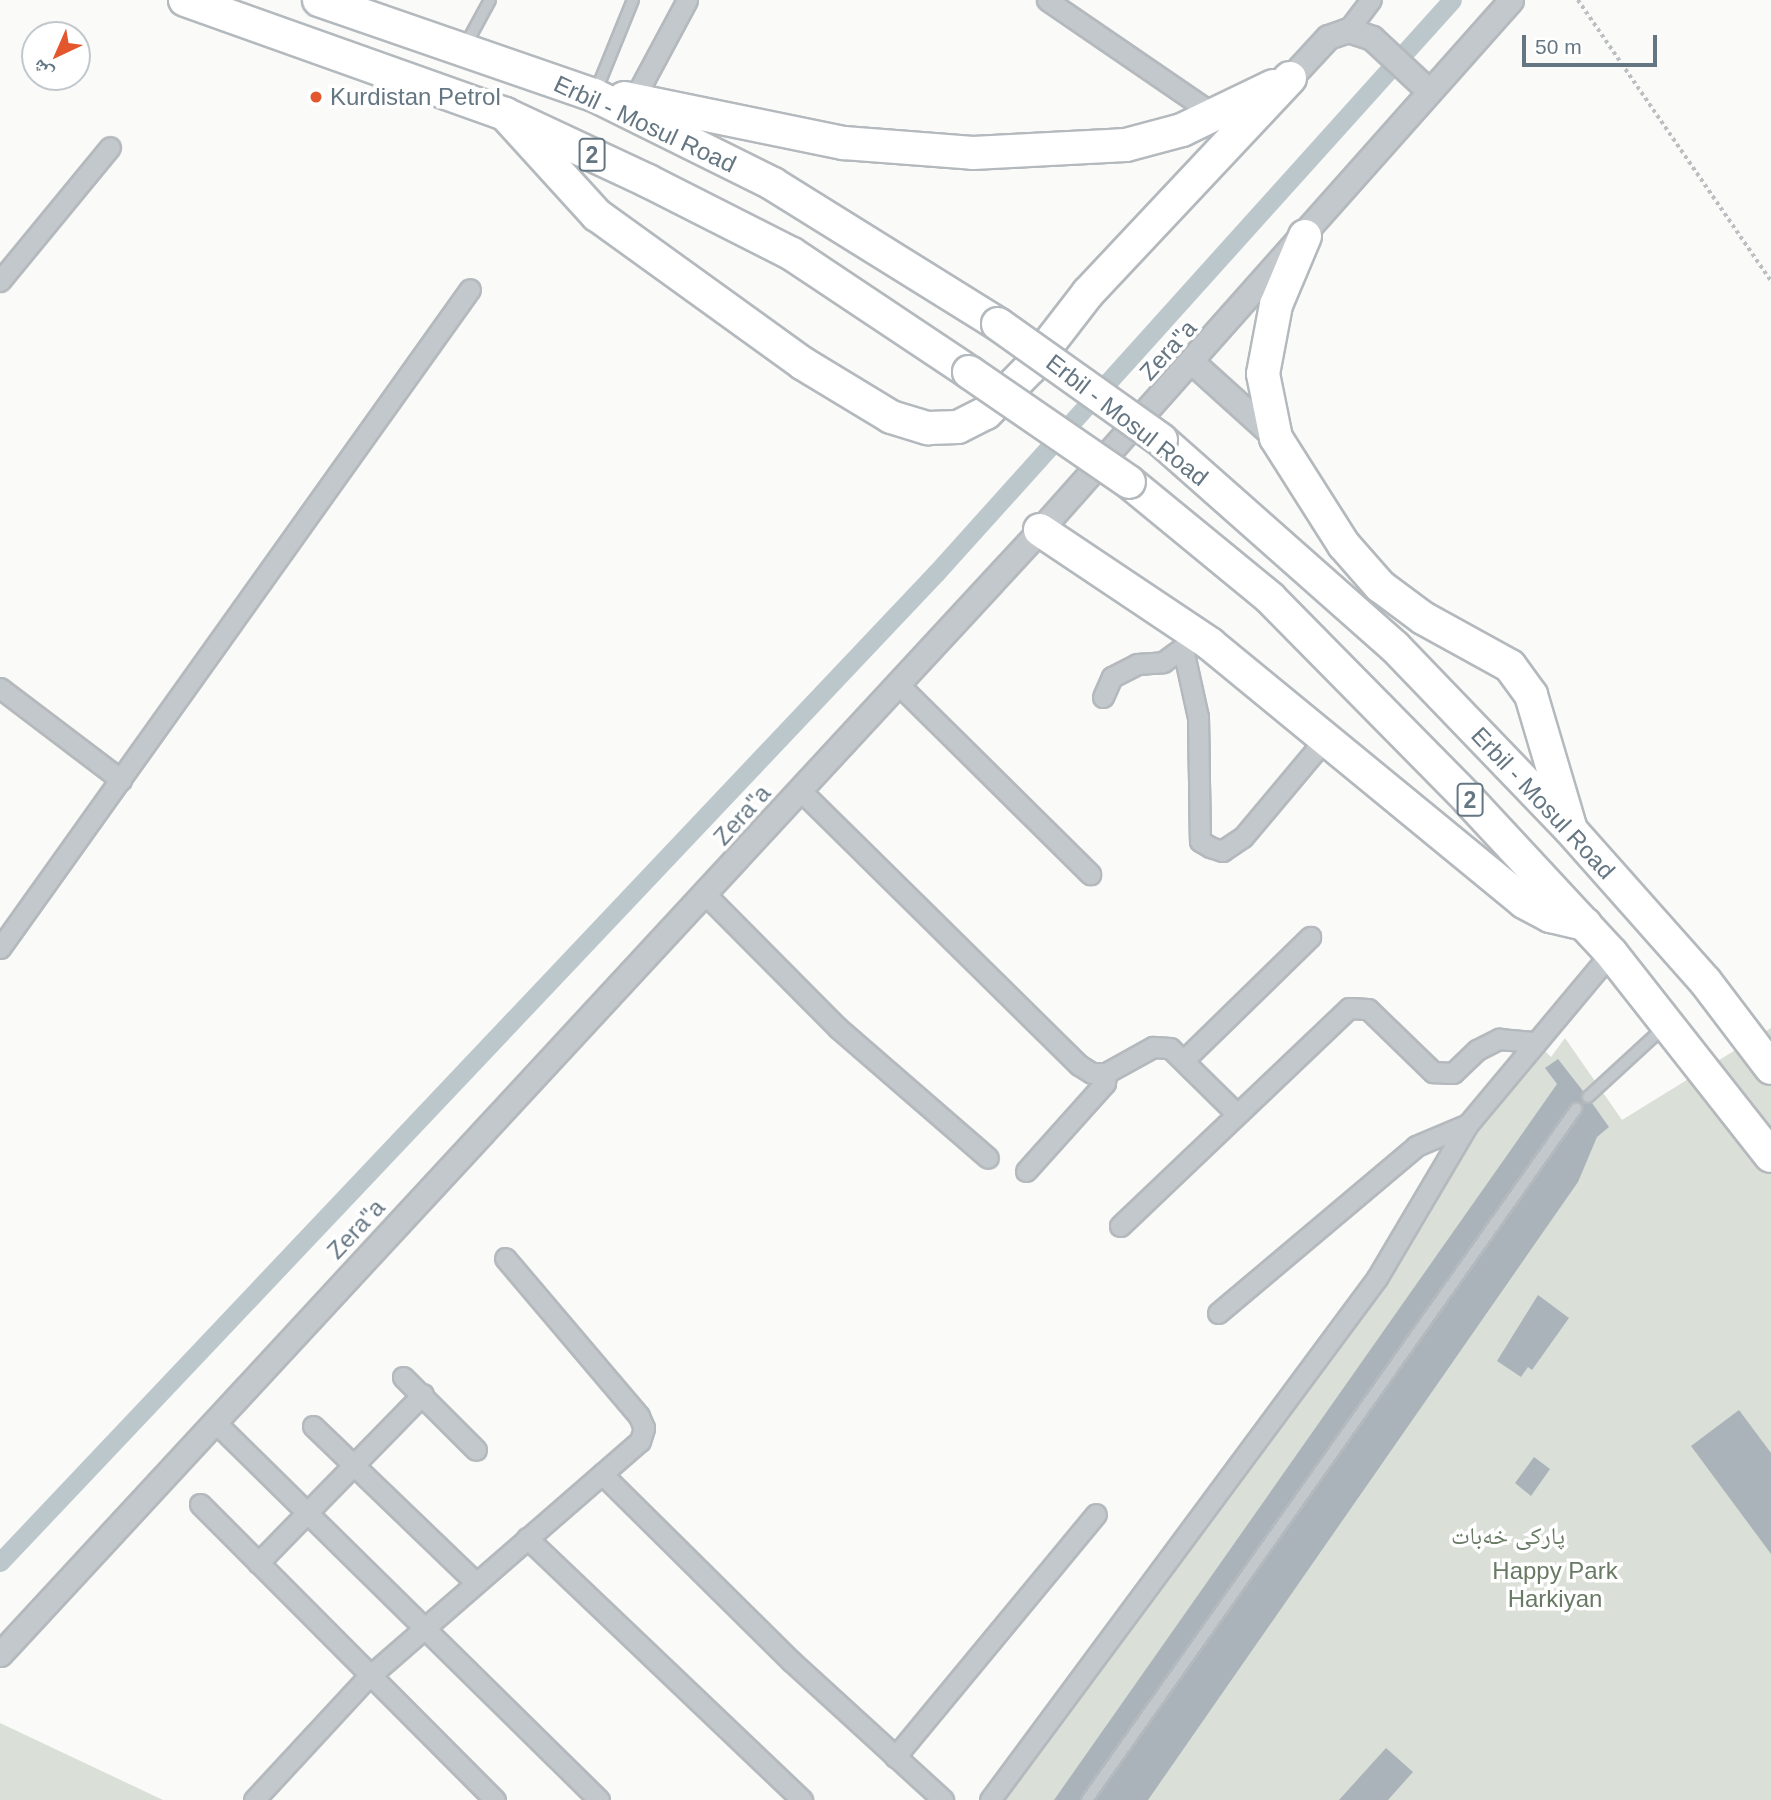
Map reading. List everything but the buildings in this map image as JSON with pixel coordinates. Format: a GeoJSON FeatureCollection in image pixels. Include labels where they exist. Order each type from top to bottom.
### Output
{"type":"FeatureCollection","features":[{"type":"Feature","properties":{"kind":"highway","name":"Erbil - Mosul Road"},"geometry":{"type":"LineString","coordinates":[[185,0],[505,114],[792,254],[1129,482],[1270,598],[1585,924],[1611,953],[1771,1156]]}},
{"type":"Feature","properties":{"kind":"highway","name":"Erbil - Mosul Road"},"geometry":{"type":"LineString","coordinates":[[319,0],[594,95],[773,184],[998,324],[1161,440],[1395,647],[1570,829],[1705,981],[1771,1068]]}},
{"type":"Feature","properties":{"kind":"highway"},"geometry":{"type":"LineString","coordinates":[[505,114],[597,215],[802,363],[891,417],[928,428],[958,427],[986,413],[1030,368],[1088,293],[1290,78]]}},
{"type":"Feature","properties":{"kind":"highway"},"geometry":{"type":"LineString","coordinates":[[594,95],[634,99],[844,143],[973,153],[1126,145],[1182,130],[1290,78]]}},
{"type":"Feature","properties":{"kind":"highway"},"geometry":{"type":"LineString","coordinates":[[1305,236],[1276,305],[1263,374],[1276,438],[1344,545],[1380,586],[1423,618],[1510,666],[1531,695],[1570,829]]}},
{"type":"Feature","properties":{"kind":"highway"},"geometry":{"type":"LineString","coordinates":[[1040,530],[1326,738],[1524,902],[1550,916],[1585,924]]}},
{"type":"Feature","properties":{"kind":"street"},"geometry":{"type":"LineString","coordinates":[[634,99],[687,0]]}},
{"type":"Feature","properties":{"kind":"street"},"geometry":{"type":"LineString","coordinates":[[1048,0],[1214,114]]}},
{"type":"Feature","properties":{"kind":"street"},"geometry":{"type":"LineString","coordinates":[[1290,78],[1328,37],[1349,30],[1371,0]]}},
{"type":"Feature","properties":{"kind":"street","name":"Zera\"a"},"geometry":{"type":"LineString","coordinates":[[0,1654],[1040,530],[1305,236],[1429,90],[1511,0]]}},
{"type":"Feature","properties":{"kind":"street"},"geometry":{"type":"LineString","coordinates":[[1349,30],[1372,38],[1429,90]]}},
{"type":"Feature","properties":{"kind":"street"},"geometry":{"type":"LineString","coordinates":[[0,281],[110,147]]}},
{"type":"Feature","properties":{"kind":"street"},"geometry":{"type":"LineString","coordinates":[[2,942],[121,780],[470,289]]}},
{"type":"Feature","properties":{"kind":"street"},"geometry":{"type":"LineString","coordinates":[[1192,362],[1276,438]]}},
{"type":"Feature","properties":{"kind":"street"},"geometry":{"type":"LineString","coordinates":[[1103,697],[1112,677],[1191,642],[1198,718],[1200,841],[1222,851],[1243,837],[1326,738]]}},
{"type":"Feature","properties":{"kind":"street"},"geometry":{"type":"LineString","coordinates":[[897,683],[1090,874]]}},
{"type":"Feature","properties":{"kind":"street"},"geometry":{"type":"LineString","coordinates":[[0,688],[121,780]]}},
{"type":"Feature","properties":{"kind":"street"},"geometry":{"type":"LineString","coordinates":[[800,790],[1021,1013],[1079,1065],[1092,1073],[1106,1073],[1153,1047],[1170,1048],[1185,1059],[1237,1114]]}},
{"type":"Feature","properties":{"kind":"street"},"geometry":{"type":"LineString","coordinates":[[705,894],[838,1028],[988,1158]]}},
{"type":"Feature","properties":{"kind":"street"},"geometry":{"type":"LineString","coordinates":[[1185,1059],[1310,937]]}},
{"type":"Feature","properties":{"kind":"street"},"geometry":{"type":"LineString","coordinates":[[990,1800],[1377,1278],[1468,1124],[1611,953]]}},
{"type":"Feature","properties":{"kind":"street"},"geometry":{"type":"LineString","coordinates":[[1120,1226],[1349,1008],[1359,1005],[1433,1072],[1453,1073],[1477,1050],[1499,1040],[1536,1042]]}},
{"type":"Feature","properties":{"kind":"street"},"geometry":{"type":"LineString","coordinates":[[1026,1171],[1094,1096],[1106,1073]]}},
{"type":"Feature","properties":{"kind":"street"},"geometry":{"type":"LineString","coordinates":[[1218,1313],[1416,1146],[1468,1124]]}},
{"type":"Feature","properties":{"kind":"street"},"geometry":{"type":"LineString","coordinates":[[254,1800],[370,1676],[640,1441],[644,1428],[639,1416],[505,1258]]}},
{"type":"Feature","properties":{"kind":"street"},"geometry":{"type":"LineString","coordinates":[[403,1377],[423,1394],[475,1450]]}},
{"type":"Feature","properties":{"kind":"street"},"geometry":{"type":"LineString","coordinates":[[258,1563],[423,1394]]}},
{"type":"Feature","properties":{"kind":"street"},"geometry":{"type":"LineString","coordinates":[[214,1420],[599,1800]]}},
{"type":"Feature","properties":{"kind":"street"},"geometry":{"type":"LineString","coordinates":[[313,1426],[476,1583]]}},
{"type":"Feature","properties":{"kind":"street"},"geometry":{"type":"LineString","coordinates":[[603,1474],[895,1757],[943,1800]]}},
{"type":"Feature","properties":{"kind":"street"},"geometry":{"type":"LineString","coordinates":[[200,1504],[495,1800]]}},
{"type":"Feature","properties":{"kind":"street"},"geometry":{"type":"LineString","coordinates":[[895,1757],[1096,1514]]}},
{"type":"Feature","properties":{"kind":"street"},"geometry":{"type":"LineString","coordinates":[[527,1538],[802,1800]]}},
{"type":"Feature","properties":{"kind":"lane"},"geometry":{"type":"LineString","coordinates":[[463,49],[490,0]]}},
{"type":"Feature","properties":{"kind":"lane"},"geometry":{"type":"LineString","coordinates":[[594,95],[633,0]]}},
{"type":"Feature","properties":{"kind":"lane"},"geometry":{"type":"LineString","coordinates":[[1588,1097],[1667,1024]]}},
{"type":"Feature","properties":{"kind":"lane"},"geometry":{"type":"LineString","coordinates":[[1087,1800],[1576,1109]]}},
{"type":"Feature","properties":{"kind":"path"},"geometry":{"type":"LineString","coordinates":[[1578,0],[1771,281]]}},
{"type":"Feature","properties":{"kind":"green space","name":"پارکی خەبات"},"geometry":{"type":"Polygon","coordinates":[[[1771,1028],[1771,1800],[994,1800],[1536,1042],[1551,1057],[1565,1038],[1622,1120],[1771,1028]]]}},
{"type":"Feature","properties":{"kind":"green space"},"geometry":{"type":"Polygon","coordinates":[[[0,1723],[163,1800],[0,1800],[0,1723]]]}},
{"type":"Feature","properties":{"kind":"waterway"},"geometry":{"type":"LineString","coordinates":[[0,1562],[936,573],[1452,0]]}},
{"type":"Feature","properties":{"kind":"place","name":"Kurdistan Petrol"},"geometry":{"type":"Point","coordinates":[316,97]}},
{"type":"Feature","properties":{"kind":"park label","name":"Happy Park Harkiyan"},"geometry":{"type":"Point","coordinates":[1555,1585]}}]}
